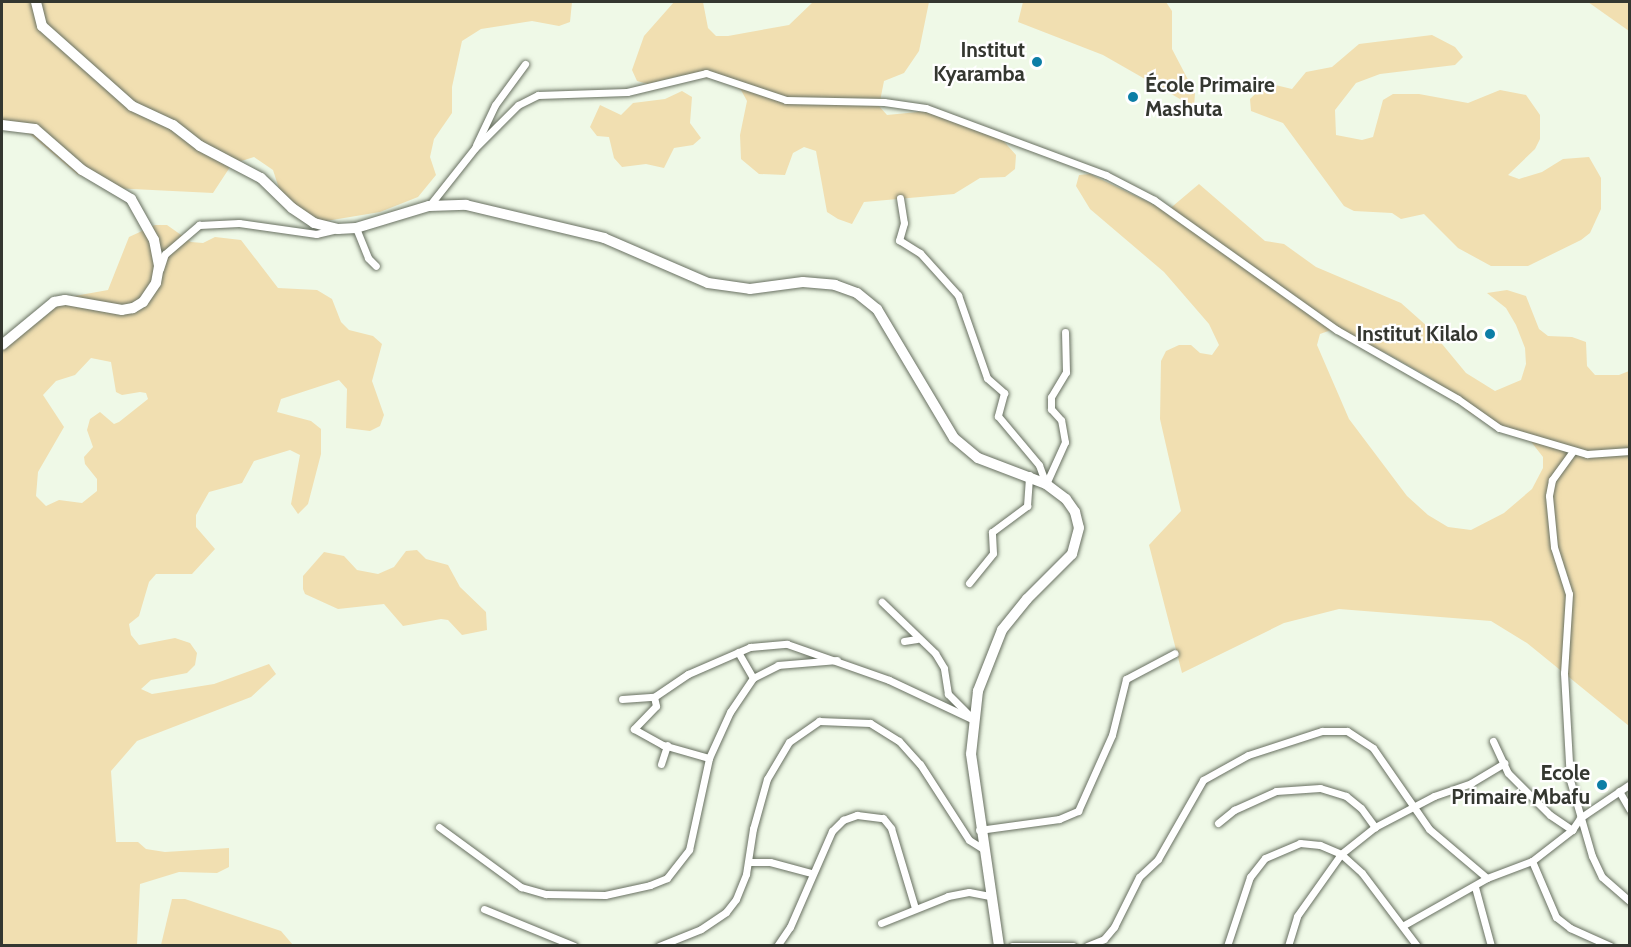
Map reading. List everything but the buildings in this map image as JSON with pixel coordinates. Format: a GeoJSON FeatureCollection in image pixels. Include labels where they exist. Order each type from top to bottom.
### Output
{"type":"FeatureCollection","features":[{"type":"Feature","properties":{"kind":"highway"},"geometry":{"type":"LineString","coordinates":[[36,2],[42,26],[132,106],[173,125],[200,146],[261,178],[292,208],[314,223],[338,229],[356,228],[429,206],[466,206],[567,226],[730,288],[803,282],[835,285],[856,293],[877,309],[891,328],[930,404],[954,438],[978,458],[1029,475],[1046,484],[1066,499],[1075,512],[1079,540],[1072,554],[1027,599],[1002,630],[978,691],[971,754],[982,849],[999,945]]}},
{"type":"Feature","properties":{"kind":"highway"},"geometry":{"type":"LineString","coordinates":[[2,125],[35,129],[82,170],[131,199],[154,240],[159,266],[156,283],[143,302],[122,310],[65,300],[54,302],[2,345]]}},
{"type":"Feature","properties":{"kind":"street"},"geometry":{"type":"LineString","coordinates":[[475,148],[491,113],[525,64]]}},
{"type":"Feature","properties":{"kind":"street"},"geometry":{"type":"LineString","coordinates":[[429,206],[475,148],[518,105],[538,95],[627,92],[705,73],[786,100],[884,102],[926,108],[1107,175],[1185,220],[1337,330],[1458,399],[1499,428],[1573,451],[1604,454],[1629,451]]}},
{"type":"Feature","properties":{"kind":"street"},"geometry":{"type":"LineString","coordinates":[[900,198],[904,223],[899,240],[920,253],[958,295],[987,378],[1004,393],[998,416],[1039,465],[1046,484]]}},
{"type":"Feature","properties":{"kind":"street"},"geometry":{"type":"LineString","coordinates":[[156,283],[165,254],[199,225],[239,223],[316,234],[338,229]]}},
{"type":"Feature","properties":{"kind":"street"},"geometry":{"type":"LineString","coordinates":[[356,228],[368,258],[376,266]]}},
{"type":"Feature","properties":{"kind":"street"},"geometry":{"type":"LineString","coordinates":[[1046,484],[1065,442],[1061,420],[1051,409],[1051,397],[1066,372],[1065,332]]}},
{"type":"Feature","properties":{"kind":"street"},"geometry":{"type":"LineString","coordinates":[[1573,451],[1552,480],[1549,496],[1554,547],[1569,594],[1565,625],[1565,719],[1570,780],[1580,818],[1602,877],[1629,901]]}},
{"type":"Feature","properties":{"kind":"street"},"geometry":{"type":"LineString","coordinates":[[969,583],[993,552],[992,532],[1027,506],[1029,475]]}},
{"type":"Feature","properties":{"kind":"street"},"geometry":{"type":"LineString","coordinates":[[882,602],[917,639],[934,653],[944,668],[948,694],[974,720]]}},
{"type":"Feature","properties":{"kind":"street"},"geometry":{"type":"LineString","coordinates":[[904,641],[917,639]]}},
{"type":"Feature","properties":{"kind":"street"},"geometry":{"type":"LineString","coordinates":[[622,699],[654,697],[688,674],[738,652],[768,643],[787,644],[837,660],[974,720]]}},
{"type":"Feature","properties":{"kind":"street"},"geometry":{"type":"LineString","coordinates":[[738,652],[753,678]]}},
{"type":"Feature","properties":{"kind":"street"},"geometry":{"type":"LineString","coordinates":[[980,830],[1059,819],[1078,811],[1112,735],[1126,679],[1175,653]]}},
{"type":"Feature","properties":{"kind":"street"},"geometry":{"type":"LineString","coordinates":[[439,827],[521,887],[546,894],[627,891],[667,878],[680,865],[688,849],[710,758],[730,712],[753,678],[778,665],[837,660]]}},
{"type":"Feature","properties":{"kind":"street"},"geometry":{"type":"LineString","coordinates":[[654,697],[656,706],[634,729],[667,746],[710,758]]}},
{"type":"Feature","properties":{"kind":"street"},"geometry":{"type":"LineString","coordinates":[[659,945],[688,936],[726,912],[743,886],[759,801],[777,759],[807,727],[832,719],[870,723],[899,741],[920,764],[969,840],[982,849]]}},
{"type":"Feature","properties":{"kind":"street"},"geometry":{"type":"LineString","coordinates":[[1088,945],[1104,939],[1114,927],[1139,877],[1158,859],[1203,780],[1226,764],[1322,732],[1347,730],[1373,748],[1429,829],[1487,878]]}},
{"type":"Feature","properties":{"kind":"street"},"geometry":{"type":"LineString","coordinates":[[1493,741],[1504,763],[1525,792],[1572,830]]}},
{"type":"Feature","properties":{"kind":"street"},"geometry":{"type":"LineString","coordinates":[[661,764],[667,746]]}},
{"type":"Feature","properties":{"kind":"street"},"geometry":{"type":"LineString","coordinates":[[1288,945],[1297,916],[1341,854],[1375,827],[1414,807],[1471,783],[1504,763]]}},
{"type":"Feature","properties":{"kind":"street"},"geometry":{"type":"LineString","coordinates":[[1404,925],[1487,878],[1532,861],[1572,830],[1580,818],[1629,784]]}},
{"type":"Feature","properties":{"kind":"street"},"geometry":{"type":"LineString","coordinates":[[1218,823],[1234,810],[1276,791],[1320,788],[1346,796],[1375,827]]}},
{"type":"Feature","properties":{"kind":"street"},"geometry":{"type":"LineString","coordinates":[[1619,791],[1629,810]]}},
{"type":"Feature","properties":{"kind":"street"},"geometry":{"type":"LineString","coordinates":[[777,945],[801,906],[811,873],[831,831],[843,820],[857,815],[883,818],[899,848],[915,908]]}},
{"type":"Feature","properties":{"kind":"street"},"geometry":{"type":"LineString","coordinates":[[1227,945],[1250,877],[1265,858],[1300,843],[1320,844],[1341,854],[1362,873],[1404,925],[1417,945]]}},
{"type":"Feature","properties":{"kind":"street"},"geometry":{"type":"LineString","coordinates":[[1532,861],[1556,917],[1570,928],[1610,945]]}},
{"type":"Feature","properties":{"kind":"street"},"geometry":{"type":"LineString","coordinates":[[749,862],[770,862],[811,873]]}},
{"type":"Feature","properties":{"kind":"street"},"geometry":{"type":"LineString","coordinates":[[1475,886],[1491,945]]}},
{"type":"Feature","properties":{"kind":"street"},"geometry":{"type":"LineString","coordinates":[[881,923],[915,908],[969,892],[990,896]]}},
{"type":"Feature","properties":{"kind":"street"},"geometry":{"type":"LineString","coordinates":[[484,909],[574,945]]}},
{"type":"Feature","properties":{"kind":"street"},"geometry":{"type":"LineString","coordinates":[[1012,945],[1073,945]]}},
{"type":"Feature","properties":{"kind":"shaded area"},"geometry":{"type":"Polygon","coordinates":[[[2,2],[572,2],[570,22],[559,26],[532,21],[481,29],[462,41],[452,87],[452,113],[434,139],[430,157],[436,175],[418,197],[380,212],[314,223],[284,204],[273,170],[254,157],[232,164],[213,193],[112,188],[77,174],[31,135],[2,124],[2,2]]]}},
{"type":"Feature","properties":{"kind":"shaded area"},"geometry":{"type":"Polygon","coordinates":[[[674,2],[703,2],[708,28],[716,36],[728,36],[789,25],[813,2],[929,2],[919,51],[904,73],[884,81],[879,106],[887,115],[928,111],[999,136],[1016,155],[1015,169],[1005,177],[980,178],[954,194],[864,202],[852,224],[838,219],[827,212],[816,151],[804,147],[793,153],[785,175],[759,174],[741,159],[740,135],[747,101],[741,90],[720,79],[683,75],[648,84],[637,81],[632,70],[644,36],[674,2]]]}},
{"type":"Feature","properties":{"kind":"shaded area"},"geometry":{"type":"Polygon","coordinates":[[[1023,2],[1166,2],[1172,11],[1172,49],[1195,93],[1194,107],[1103,55],[1018,22],[1023,2]]]}},
{"type":"Feature","properties":{"kind":"shaded area"},"geometry":{"type":"Polygon","coordinates":[[[1588,2],[1629,2],[1629,31],[1588,2]]]}},
{"type":"Feature","properties":{"kind":"shaded area"},"geometry":{"type":"Polygon","coordinates":[[[1432,35],[1455,47],[1463,57],[1455,65],[1380,74],[1356,83],[1335,110],[1336,135],[1362,140],[1373,137],[1383,100],[1393,94],[1419,94],[1468,103],[1500,90],[1526,95],[1540,115],[1540,139],[1535,149],[1508,175],[1519,179],[1542,172],[1563,159],[1589,157],[1601,178],[1601,209],[1590,233],[1581,240],[1528,266],[1491,266],[1458,248],[1424,214],[1401,219],[1392,213],[1354,211],[1344,206],[1283,123],[1251,111],[1250,99],[1267,83],[1292,89],[1306,72],[1332,67],[1359,44],[1432,35]]]}},
{"type":"Feature","properties":{"kind":"shaded area"},"geometry":{"type":"Polygon","coordinates":[[[682,91],[692,97],[690,123],[701,138],[693,145],[674,148],[664,168],[646,164],[622,167],[614,158],[609,137],[597,136],[590,127],[600,105],[621,115],[633,103],[665,99],[682,91]]]}},
{"type":"Feature","properties":{"kind":"shaded area"},"geometry":{"type":"Polygon","coordinates":[[[1090,174],[1167,211],[1199,184],[1265,241],[1284,244],[1316,267],[1401,303],[1428,327],[1466,373],[1495,391],[1521,380],[1526,364],[1525,348],[1516,325],[1506,308],[1487,293],[1507,290],[1526,296],[1539,329],[1548,336],[1572,337],[1586,342],[1587,366],[1595,375],[1619,375],[1629,371],[1629,726],[1527,643],[1491,621],[1339,609],[1284,623],[1182,673],[1149,545],[1181,511],[1160,419],[1161,361],[1166,351],[1179,345],[1191,345],[1200,353],[1212,355],[1219,345],[1209,324],[1164,272],[1090,209],[1076,186],[1079,175],[1090,174]],[[1331,330],[1320,334],[1317,345],[1349,419],[1407,496],[1428,515],[1448,527],[1471,530],[1504,513],[1532,489],[1543,468],[1543,457],[1529,439],[1470,413],[1432,379],[1386,353],[1331,330]]]}},
{"type":"Feature","properties":{"kind":"shaded area"},"geometry":{"type":"Polygon","coordinates":[[[155,225],[167,225],[191,242],[203,243],[215,237],[241,240],[278,288],[317,290],[332,299],[341,322],[349,330],[373,336],[382,344],[372,381],[384,415],[380,426],[370,431],[346,428],[347,389],[339,380],[281,399],[277,412],[311,421],[321,429],[321,454],[308,504],[298,514],[291,504],[300,455],[290,450],[254,461],[242,483],[209,492],[196,515],[196,527],[215,549],[192,574],[156,574],[149,582],[139,616],[129,624],[131,635],[139,645],[175,638],[190,643],[197,653],[195,665],[187,673],[151,680],[141,689],[152,694],[214,684],[269,664],[276,674],[251,697],[137,741],[111,771],[116,842],[138,842],[146,849],[165,852],[229,848],[229,867],[217,873],[179,872],[140,884],[137,945],[2,946],[2,340],[69,297],[108,290],[129,237],[155,225]],[[91,358],[75,375],[56,381],[43,395],[64,427],[38,472],[36,496],[46,506],[59,500],[82,503],[97,491],[97,479],[85,464],[84,457],[93,447],[87,430],[90,419],[100,412],[114,424],[148,399],[146,393],[122,395],[116,392],[111,362],[91,358]]]}},
{"type":"Feature","properties":{"kind":"shaded area"},"geometry":{"type":"Polygon","coordinates":[[[417,550],[426,559],[448,565],[460,587],[486,612],[487,630],[462,635],[448,620],[441,619],[403,626],[384,604],[338,609],[305,594],[303,589],[303,576],[324,552],[344,556],[357,570],[378,574],[394,567],[406,551],[417,550]]]}},
{"type":"Feature","properties":{"kind":"shaded area"},"geometry":{"type":"Polygon","coordinates":[[[172,899],[185,899],[281,931],[293,945],[161,945],[172,899]]]}},
{"type":"Feature","properties":{"kind":"place","name":"Institut Kyaramba"},"geometry":{"type":"Point","coordinates":[1037,62]}},
{"type":"Feature","properties":{"kind":"place","name":"École Primaire Mashuta"},"geometry":{"type":"Point","coordinates":[1133,97]}},
{"type":"Feature","properties":{"kind":"place","name":"Institut Kilalo"},"geometry":{"type":"Point","coordinates":[1490,334]}},
{"type":"Feature","properties":{"kind":"place","name":"Ecole Primaire Mbafu"},"geometry":{"type":"Point","coordinates":[1602,785]}}]}
